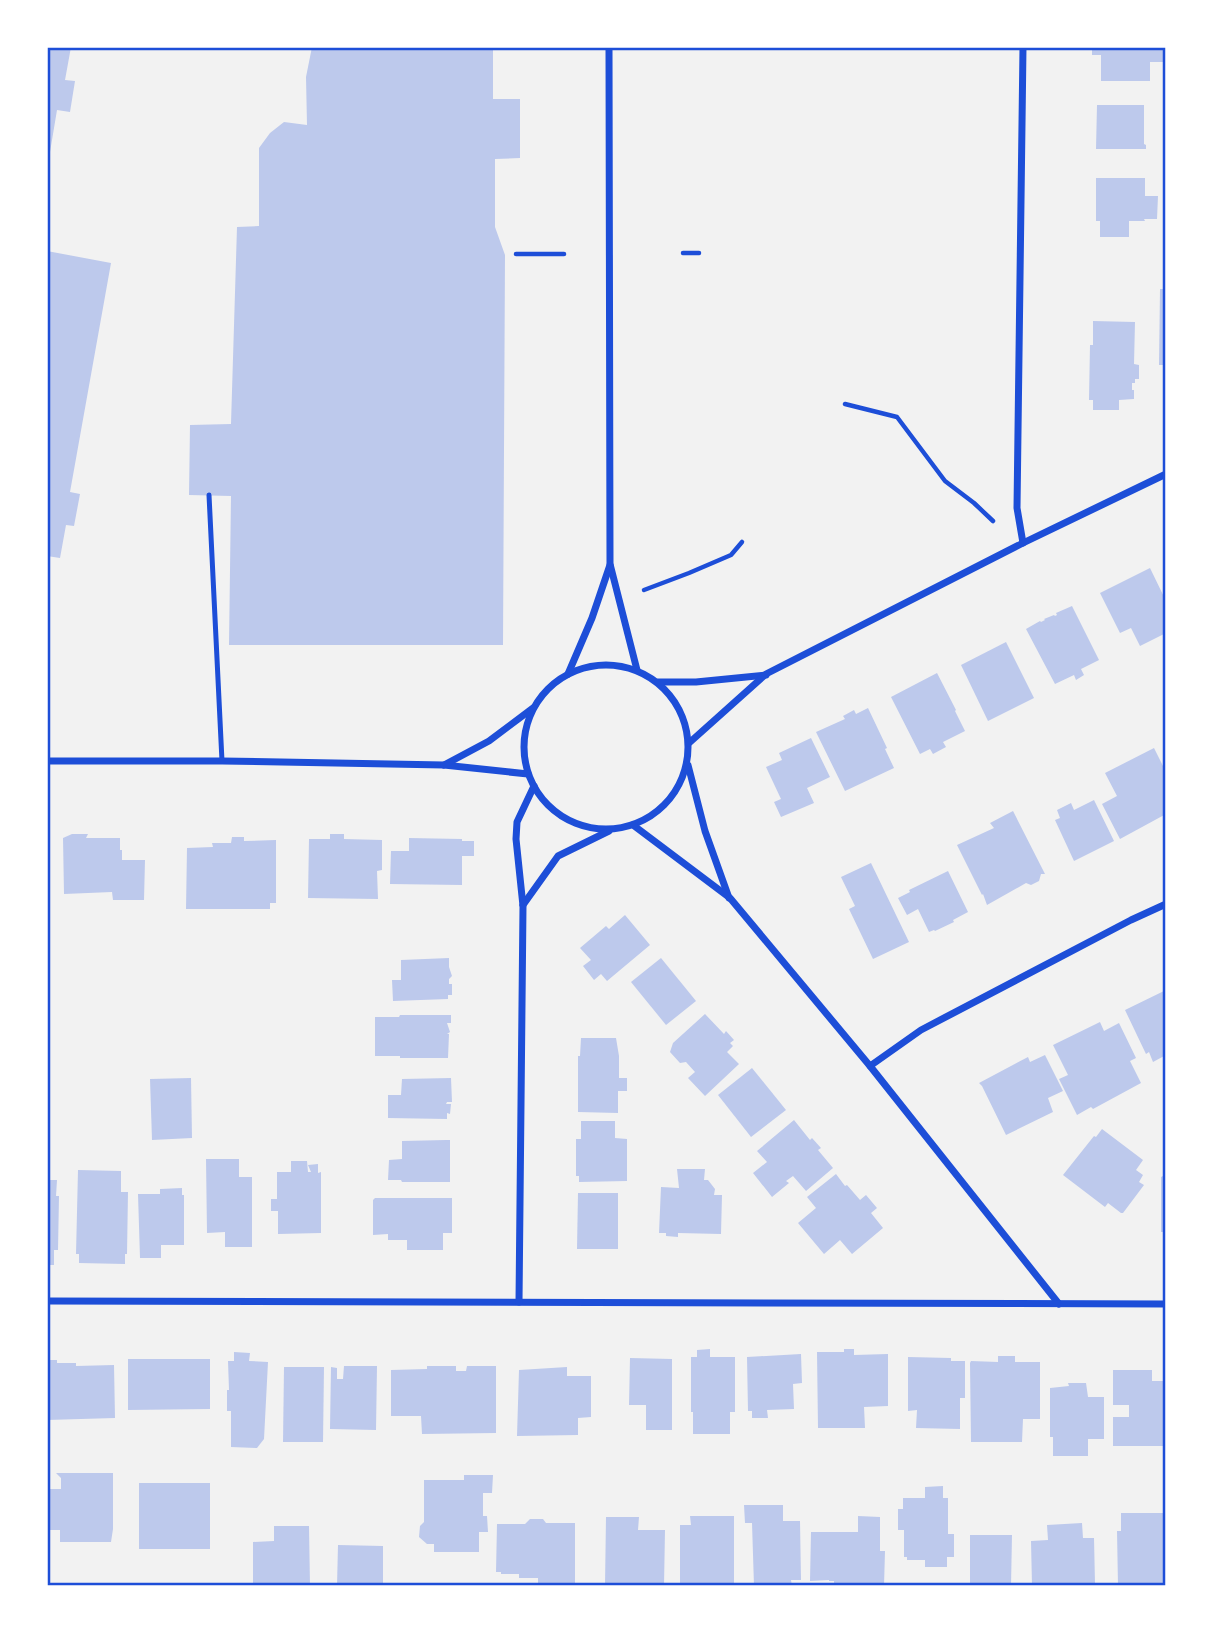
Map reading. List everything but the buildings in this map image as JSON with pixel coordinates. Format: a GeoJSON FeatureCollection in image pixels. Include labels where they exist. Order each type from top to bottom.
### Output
{"type":"FeatureCollection","features":[{"type":"Feature","properties":{"kind":"street"},"geometry":{"type":"LineString","coordinates":[[609,47],[610,564],[637,670]]}},
{"type":"Feature","properties":{"kind":"street"},"geometry":{"type":"LineString","coordinates":[[1023,47],[1017,508],[1023,543]]}},
{"type":"Feature","properties":{"kind":"street"},"geometry":{"type":"LineString","coordinates":[[689,743],[766,674],[1023,543],[1166,474]]}},
{"type":"Feature","properties":{"kind":"street"},"geometry":{"type":"LineString","coordinates":[[568,674],[592,618],[610,564]]}},
{"type":"Feature","properties":{"kind":"street"},"geometry":{"type":"LineString","coordinates":[[688,763],[680,784],[668,802],[652,816],[633,825],[612,829],[589,828],[566,820],[548,805],[534,786],[528,774],[524,752],[526,729],[534,707],[548,688],[584,667],[620,665],[637,670],[659,682],[674,699],[685,720],[689,743],[688,763],[705,831],[730,898]]}},
{"type":"Feature","properties":{"kind":"street"},"geometry":{"type":"LineString","coordinates":[[659,682],[696,682],[766,674]]}},
{"type":"Feature","properties":{"kind":"street"},"geometry":{"type":"LineString","coordinates":[[444,765],[489,741],[534,707]]}},
{"type":"Feature","properties":{"kind":"street"},"geometry":{"type":"LineString","coordinates":[[47,761],[444,765],[528,774]]}},
{"type":"Feature","properties":{"kind":"street"},"geometry":{"type":"LineString","coordinates":[[519,1302],[523,906],[516,839],[517,822],[534,786]]}},
{"type":"Feature","properties":{"kind":"street"},"geometry":{"type":"LineString","coordinates":[[633,825],[730,898],[870,1066],[1059,1304]]}},
{"type":"Feature","properties":{"kind":"street"},"geometry":{"type":"LineString","coordinates":[[523,906],[558,856],[612,829]]}},
{"type":"Feature","properties":{"kind":"street"},"geometry":{"type":"LineString","coordinates":[[870,1066],[921,1030],[1166,904]]}},
{"type":"Feature","properties":{"kind":"street"},"geometry":{"type":"LineString","coordinates":[[47,1301],[1166,1304]]}},
{"type":"Feature","properties":{"kind":"lane"},"geometry":{"type":"LineString","coordinates":[[209,495],[222,761]]}},
{"type":"Feature","properties":{"kind":"path"},"geometry":{"type":"LineString","coordinates":[[682,253],[699,253]]}},
{"type":"Feature","properties":{"kind":"path"},"geometry":{"type":"LineString","coordinates":[[516,254],[564,254]]}},
{"type":"Feature","properties":{"kind":"path"},"geometry":{"type":"LineString","coordinates":[[845,404],[897,417],[946,481],[993,521]]}},
{"type":"Feature","properties":{"kind":"path"},"geometry":{"type":"LineString","coordinates":[[645,590],[731,555],[742,542]]}}]}
